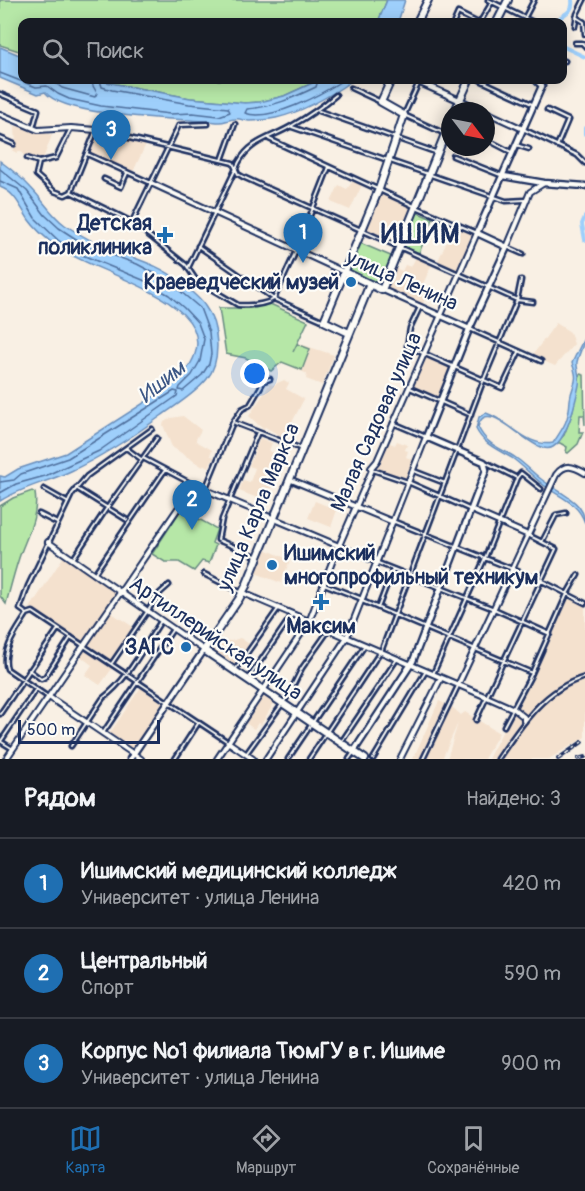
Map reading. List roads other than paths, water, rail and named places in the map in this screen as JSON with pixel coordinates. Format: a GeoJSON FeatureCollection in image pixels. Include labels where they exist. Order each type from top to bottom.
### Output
{"type":"FeatureCollection","features":[{"type":"Feature","properties":{"kind":"main road"},"geometry":{"type":"LineString","coordinates":[[419,18],[428,0]]}},
{"type":"Feature","properties":{"kind":"main road"},"geometry":{"type":"LineString","coordinates":[[499,18],[507,0]]}},
{"type":"Feature","properties":{"kind":"main road"},"geometry":{"type":"LineString","coordinates":[[349,333],[324,321],[379,189],[404,115],[381,102],[389,84]]}},
{"type":"Feature","properties":{"kind":"main road"},"geometry":{"type":"LineString","coordinates":[[424,84],[459,100],[467,84]]}},
{"type":"Feature","properties":{"kind":"main road","name":"Малая Садовая улица"},"geometry":{"type":"LineString","coordinates":[[477,233],[534,105],[542,86],[540,84]]}},
{"type":"Feature","properties":{"kind":"main road"},"geometry":{"type":"LineString","coordinates":[[382,290],[441,148]]}},
{"type":"Feature","properties":{"kind":"main road"},"geometry":{"type":"LineString","coordinates":[[503,176],[544,183],[585,186]]}},
{"type":"Feature","properties":{"kind":"main road"},"geometry":{"type":"LineString","coordinates":[[354,751],[411,665],[486,470],[484,462],[426,437],[454,366],[507,247],[477,233]]}},
{"type":"Feature","properties":{"kind":"main road","name":"улица Ленина"},"geometry":{"type":"LineString","coordinates":[[345,272],[382,290]]}},
{"type":"Feature","properties":{"kind":"main road","name":"улица Карла Маркса"},"geometry":{"type":"LineString","coordinates":[[131,757],[243,593],[370,284]]}},
{"type":"Feature","properties":{"kind":"main road","name":"Артиллерийская улица"},"geometry":{"type":"LineString","coordinates":[[204,650],[365,759]]}},
{"type":"Feature","properties":{"kind":"street"},"geometry":{"type":"LineString","coordinates":[[482,18],[490,1],[525,17],[534,0]]}},
{"type":"Feature","properties":{"kind":"street"},"geometry":{"type":"LineString","coordinates":[[575,26],[576,17],[584,0]]}},
{"type":"Feature","properties":{"kind":"street"},"geometry":{"type":"LineString","coordinates":[[456,18],[458,13],[468,18]]}},
{"type":"Feature","properties":{"kind":"street"},"geometry":{"type":"LineString","coordinates":[[576,17],[584,22],[585,34]]}},
{"type":"Feature","properties":{"kind":"street"},"geometry":{"type":"LineString","coordinates":[[575,44],[583,42],[585,46]]}},
{"type":"Feature","properties":{"kind":"street"},"geometry":{"type":"LineString","coordinates":[[416,84],[404,115],[441,132]]}},
{"type":"Feature","properties":{"kind":"street"},"geometry":{"type":"LineString","coordinates":[[489,84],[534,105]]}},
{"type":"Feature","properties":{"kind":"street"},"geometry":{"type":"LineString","coordinates":[[351,88],[381,102]]}},
{"type":"Feature","properties":{"kind":"street"},"geometry":{"type":"LineString","coordinates":[[0,94],[38,110],[31,128]]}},
{"type":"Feature","properties":{"kind":"street"},"geometry":{"type":"LineString","coordinates":[[188,268],[246,150],[292,127],[336,95]]}},
{"type":"Feature","properties":{"kind":"street"},"geometry":{"type":"LineString","coordinates":[[459,100],[463,102]]}},
{"type":"Feature","properties":{"kind":"street"},"geometry":{"type":"LineString","coordinates":[[317,110],[438,153]]}},
{"type":"Feature","properties":{"kind":"street"},"geometry":{"type":"LineString","coordinates":[[547,110],[568,120],[557,146]]}},
{"type":"Feature","properties":{"kind":"street"},"geometry":{"type":"LineString","coordinates":[[0,114],[31,128],[96,130],[233,163],[238,174],[243,177],[488,288],[517,300],[532,302]]}},
{"type":"Feature","properties":{"kind":"street"},"geometry":{"type":"LineString","coordinates":[[495,116],[577,155],[585,163]]}},
{"type":"Feature","properties":{"kind":"street"},"geometry":{"type":"LineString","coordinates":[[132,222],[180,124],[208,124]]}},
{"type":"Feature","properties":{"kind":"street"},"geometry":{"type":"LineString","coordinates":[[222,160],[235,124]]}},
{"type":"Feature","properties":{"kind":"street"},"geometry":{"type":"LineString","coordinates":[[292,127],[506,201],[527,200]]}},
{"type":"Feature","properties":{"kind":"street"},"geometry":{"type":"LineString","coordinates":[[27,158],[39,162],[56,158],[71,128]]}},
{"type":"Feature","properties":{"kind":"street"},"geometry":{"type":"LineString","coordinates":[[39,162],[36,175],[42,182],[61,195],[68,195],[96,130]]}},
{"type":"Feature","properties":{"kind":"street"},"geometry":{"type":"LineString","coordinates":[[0,138],[14,144]]}},
{"type":"Feature","properties":{"kind":"street"},"geometry":{"type":"LineString","coordinates":[[268,138],[477,233]]}},
{"type":"Feature","properties":{"kind":"street"},"geometry":{"type":"LineString","coordinates":[[495,144],[513,153]]}},
{"type":"Feature","properties":{"kind":"street"},"geometry":{"type":"LineString","coordinates":[[516,145],[529,149]]}},
{"type":"Feature","properties":{"kind":"street","name":"улица Ленина"},"geometry":{"type":"LineString","coordinates":[[87,154],[345,272]]}},
{"type":"Feature","properties":{"kind":"street"},"geometry":{"type":"LineString","coordinates":[[453,156],[503,176]]}},
{"type":"Feature","properties":{"kind":"street"},"geometry":{"type":"LineString","coordinates":[[71,192],[132,222],[188,268],[196,280],[238,305],[268,302],[274,299],[296,251],[329,167]]}},
{"type":"Feature","properties":{"kind":"street"},"geometry":{"type":"LineString","coordinates":[[104,179],[121,187],[127,173]]}},
{"type":"Feature","properties":{"kind":"street"},"geometry":{"type":"LineString","coordinates":[[523,254],[507,247],[530,192],[544,183]]}},
{"type":"Feature","properties":{"kind":"street","name":"Малая Садовая улица"},"geometry":{"type":"LineString","coordinates":[[217,759],[309,622],[371,468],[377,460],[410,387],[477,233]]}},
{"type":"Feature","properties":{"kind":"street"},"geometry":{"type":"LineString","coordinates":[[198,246],[274,299],[324,321]]}},
{"type":"Feature","properties":{"kind":"street"},"geometry":{"type":"LineString","coordinates":[[309,759],[381,652],[484,379],[517,300],[521,280]]}},
{"type":"Feature","properties":{"kind":"street","name":"улица Ленина"},"geometry":{"type":"LineString","coordinates":[[382,290],[540,361]]}},
{"type":"Feature","properties":{"kind":"street"},"geometry":{"type":"LineString","coordinates":[[420,307],[410,328],[407,346],[424,354],[502,388],[519,352]]}},
{"type":"Feature","properties":{"kind":"street"},"geometry":{"type":"LineString","coordinates":[[205,490],[233,422],[242,409],[250,405],[264,381],[270,379]]}},
{"type":"Feature","properties":{"kind":"street"},"geometry":{"type":"LineString","coordinates":[[410,387],[471,415]]}},
{"type":"Feature","properties":{"kind":"street"},"geometry":{"type":"LineString","coordinates":[[233,422],[302,449]]}},
{"type":"Feature","properties":{"kind":"street"},"geometry":{"type":"LineString","coordinates":[[266,759],[347,638],[426,437],[393,423]]}},
{"type":"Feature","properties":{"kind":"street"},"geometry":{"type":"LineString","coordinates":[[27,614],[20,609],[28,586],[67,502],[76,488],[87,476],[152,429]]}},
{"type":"Feature","properties":{"kind":"street"},"geometry":{"type":"LineString","coordinates":[[258,432],[219,529],[218,540],[258,557]]}},
{"type":"Feature","properties":{"kind":"street"},"geometry":{"type":"LineString","coordinates":[[73,560],[157,438]]}},
{"type":"Feature","properties":{"kind":"street"},"geometry":{"type":"LineString","coordinates":[[126,448],[194,485],[230,501],[550,634]]}},
{"type":"Feature","properties":{"kind":"street"},"geometry":{"type":"LineString","coordinates":[[484,462],[517,478]]}},
{"type":"Feature","properties":{"kind":"street"},"geometry":{"type":"LineString","coordinates":[[423,759],[552,482],[559,470],[565,467],[573,466],[585,473]]}},
{"type":"Feature","properties":{"kind":"street"},"geometry":{"type":"LineString","coordinates":[[94,574],[128,521],[165,470]]}},
{"type":"Feature","properties":{"kind":"street"},"geometry":{"type":"LineString","coordinates":[[372,470],[408,482],[556,549],[476,720]]}},
{"type":"Feature","properties":{"kind":"street"},"geometry":{"type":"LineString","coordinates":[[412,471],[445,483]]}},
{"type":"Feature","properties":{"kind":"street"},"geometry":{"type":"LineString","coordinates":[[433,674],[485,558],[517,478],[521,473],[541,489]]}},
{"type":"Feature","properties":{"kind":"street"},"geometry":{"type":"LineString","coordinates":[[289,479],[540,579],[585,603]]}},
{"type":"Feature","properties":{"kind":"street"},"geometry":{"type":"LineString","coordinates":[[6,759],[194,485]]}},
{"type":"Feature","properties":{"kind":"street"},"geometry":{"type":"LineString","coordinates":[[76,488],[128,521]]}},
{"type":"Feature","properties":{"kind":"street"},"geometry":{"type":"LineString","coordinates":[[44,489],[67,502]]}},
{"type":"Feature","properties":{"kind":"street"},"geometry":{"type":"LineString","coordinates":[[542,542],[556,515],[566,513]]}},
{"type":"Feature","properties":{"kind":"street"},"geometry":{"type":"LineString","coordinates":[[39,514],[57,523]]}},
{"type":"Feature","properties":{"kind":"street","name":"Артиллерийская улица"},"geometry":{"type":"LineString","coordinates":[[48,542],[204,650]]}},
{"type":"Feature","properties":{"kind":"street"},"geometry":{"type":"LineString","coordinates":[[378,608],[393,569]]}},
{"type":"Feature","properties":{"kind":"street"},"geometry":{"type":"LineString","coordinates":[[204,574],[278,609],[514,709],[525,718]]}},
{"type":"Feature","properties":{"kind":"street"},"geometry":{"type":"LineString","coordinates":[[504,726],[532,673],[567,594],[578,575]]}},
{"type":"Feature","properties":{"kind":"street"},"geometry":{"type":"LineString","coordinates":[[324,584],[532,673]]}},
{"type":"Feature","properties":{"kind":"street"},"geometry":{"type":"LineString","coordinates":[[111,663],[160,593],[169,585]]}},
{"type":"Feature","properties":{"kind":"street"},"geometry":{"type":"LineString","coordinates":[[234,671],[278,609]]}},
{"type":"Feature","properties":{"kind":"street"},"geometry":{"type":"LineString","coordinates":[[141,759],[131,757],[103,733],[7,669],[6,654],[27,614],[32,611],[253,759]]}},
{"type":"Feature","properties":{"kind":"street"},"geometry":{"type":"LineString","coordinates":[[248,679],[292,615]]}},
{"type":"Feature","properties":{"kind":"street"},"geometry":{"type":"LineString","coordinates":[[71,746],[104,698],[127,673],[161,621]]}},
{"type":"Feature","properties":{"kind":"street"},"geometry":{"type":"LineString","coordinates":[[0,714],[58,629]]}},
{"type":"Feature","properties":{"kind":"street"},"geometry":{"type":"LineString","coordinates":[[103,733],[173,629]]}},
{"type":"Feature","properties":{"kind":"street"},"geometry":{"type":"LineString","coordinates":[[246,754],[281,702],[288,696],[303,668],[329,630]]}},
{"type":"Feature","properties":{"kind":"street"},"geometry":{"type":"LineString","coordinates":[[29,670],[41,679],[45,677],[71,637]]}},
{"type":"Feature","properties":{"kind":"street"},"geometry":{"type":"LineString","coordinates":[[288,759],[365,645]]}},
{"type":"Feature","properties":{"kind":"street"},"geometry":{"type":"LineString","coordinates":[[341,742],[397,659]]}},
{"type":"Feature","properties":{"kind":"street"},"geometry":{"type":"LineString","coordinates":[[373,759],[426,671]]}},
{"type":"Feature","properties":{"kind":"street"},"geometry":{"type":"LineString","coordinates":[[498,759],[525,718],[556,690],[585,677]]}},
{"type":"Feature","properties":{"kind":"street"},"geometry":{"type":"LineString","coordinates":[[400,759],[441,678]]}},
{"type":"Feature","properties":{"kind":"street"},"geometry":{"type":"LineString","coordinates":[[13,749],[0,741],[36,689]]}},
{"type":"Feature","properties":{"kind":"street"},"geometry":{"type":"LineString","coordinates":[[175,759],[198,722]]}},
{"type":"Feature","properties":{"kind":"street"},"geometry":{"type":"LineString","coordinates":[[349,759],[354,751]]}},
{"type":"Feature","properties":{"kind":"water"},"geometry":{"type":"Polygon","coordinates":[[[387,0],[405,0],[399,18],[380,18],[387,0]]]}},
{"type":"Feature","properties":{"kind":"water"},"geometry":{"type":"Polygon","coordinates":[[[0,47],[18,54],[18,84],[116,84],[190,98],[245,103],[284,96],[310,84],[347,84],[306,108],[286,115],[269,119],[249,121],[237,119],[220,122],[126,116],[76,108],[57,101],[45,92],[38,94],[0,78],[0,47]]]}},
{"type":"Feature","properties":{"kind":"water"},"geometry":{"type":"Polygon","coordinates":[[[0,161],[24,181],[55,217],[65,225],[100,245],[172,275],[196,296],[210,314],[216,332],[217,353],[212,371],[202,384],[185,399],[128,439],[71,471],[0,501],[0,476],[5,477],[18,469],[66,453],[175,383],[194,356],[196,333],[183,314],[160,297],[76,258],[45,237],[32,224],[14,197],[0,187],[0,161]]]}},
{"type":"Feature","properties":{"kind":"water"},"geometry":{"type":"Polygon","coordinates":[[[585,336],[577,362],[579,382],[573,409],[563,436],[553,447],[544,448],[534,444],[491,417],[483,418],[478,427],[490,443],[516,458],[541,479],[569,497],[584,515],[585,523],[572,504],[547,488],[512,458],[487,443],[476,429],[479,417],[486,413],[494,417],[526,438],[553,443],[567,418],[575,379],[572,363],[585,336]]]}},
{"type":"Feature","properties":{"kind":"waterway"},"geometry":{"type":"LineString","coordinates":[[559,18],[569,11],[572,0]]}},
{"type":"Feature","properties":{"kind":"waterway"},"geometry":{"type":"LineString","coordinates":[[567,48],[585,57]]}},
{"type":"Feature","properties":{"kind":"waterway"},"geometry":{"type":"LineString","coordinates":[[585,128],[585,134]]}},
{"type":"Feature","properties":{"kind":"waterway"},"geometry":{"type":"LineString","coordinates":[[585,217],[582,224],[585,240]]}},
{"type":"Feature","properties":{"kind":"railway"},"geometry":{"type":"LineString","coordinates":[[558,759],[582,742]]}},
{"type":"Feature","properties":{"kind":"railway"},"geometry":{"type":"LineString","coordinates":[[578,759],[585,757]]}},
{"type":"Feature","properties":{"kind":"place","name":"Корпус №1 филиала ТюмГУ в г. Ишиме"},"geometry":{"type":"Point","coordinates":[111,160]}},
{"type":"Feature","properties":{"kind":"place","name":"Детская поликлиника"},"geometry":{"type":"Point","coordinates":[165,235]}},
{"type":"Feature","properties":{"kind":"place","name":"Ишимский медицинский колледж"},"geometry":{"type":"Point","coordinates":[303,263]}},
{"type":"Feature","properties":{"kind":"place","name":"Краеведческий музей"},"geometry":{"type":"Point","coordinates":[351,282]}},
{"type":"Feature","properties":{"kind":"place","name":"Центральный"},"geometry":{"type":"Point","coordinates":[192,530]}},
{"type":"Feature","properties":{"kind":"place","name":"Ишимский многопрофильный техникум"},"geometry":{"type":"Point","coordinates":[272,565]}},
{"type":"Feature","properties":{"kind":"place","name":"Максим"},"geometry":{"type":"Point","coordinates":[321,602]}},
{"type":"Feature","properties":{"kind":"place","name":"ЗАГС"},"geometry":{"type":"Point","coordinates":[186,647]}},
{"type":"Feature","properties":{"kind":"district","name":"ИШИМ"},"geometry":{"type":"Point","coordinates":[421,234]}},
{"type":"Feature","properties":{"kind":"water label","name":"Ишим"},"geometry":{"type":"Point","coordinates":[161,381]}}]}
